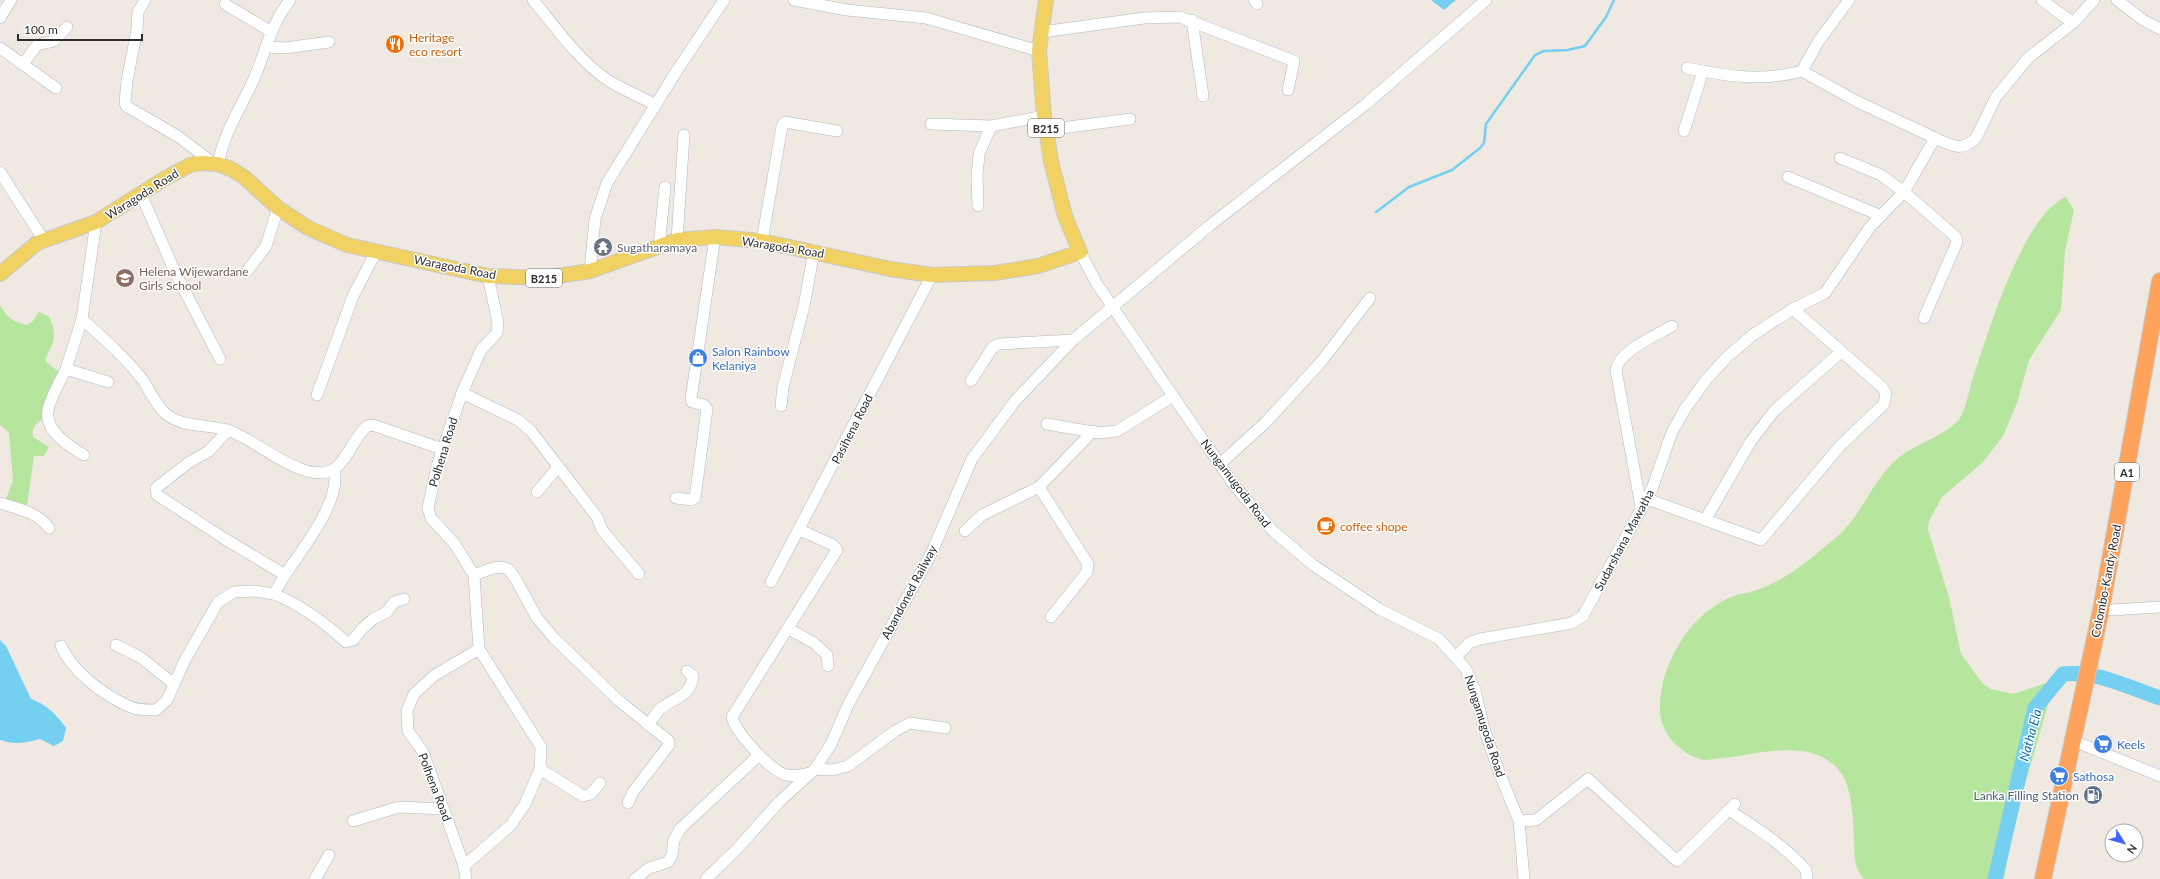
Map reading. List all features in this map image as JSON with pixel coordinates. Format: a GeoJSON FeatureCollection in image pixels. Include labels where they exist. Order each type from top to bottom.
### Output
{"type":"FeatureCollection","features":[{"type":"Feature","properties":{"kind":"highway","name":"Colombo-Kandy Road"},"geometry":{"type":"LineString","coordinates":[[2106,610],[2160,281]]}},
{"type":"Feature","properties":{"kind":"highway","name":"Colombo-Kandy Road"},"geometry":{"type":"LineString","coordinates":[[2053,879],[2088,691],[2095,664],[2160,338]]}},
{"type":"Feature","properties":{"kind":"highway","name":"Colombo-Kandy Road"},"geometry":{"type":"LineString","coordinates":[[2043,879],[2078,743]]}},
{"type":"Feature","properties":{"kind":"main road","name":"B215"},"geometry":{"type":"LineString","coordinates":[[1046,0],[1039,51],[1045,123],[1051,161],[1065,216],[1080,252]]}},
{"type":"Feature","properties":{"kind":"main road","name":"Waragoda Road"},"geometry":{"type":"LineString","coordinates":[[0,274],[43,239],[96,222],[190,165],[215,163],[244,177],[278,208],[308,228],[334,240],[347,245],[376,252],[488,276],[545,278],[590,271],[677,240],[715,237],[762,241],[814,251],[890,269],[932,275],[995,273],[1038,266],[1080,252]]}},
{"type":"Feature","properties":{"kind":"street"},"geometry":{"type":"LineString","coordinates":[[0,18],[11,0]]}},
{"type":"Feature","properties":{"kind":"street"},"geometry":{"type":"LineString","coordinates":[[145,0],[138,12],[137,30],[127,81],[126,106],[179,137],[215,163],[227,130],[252,82],[266,47],[270,31],[290,0]]}},
{"type":"Feature","properties":{"kind":"street"},"geometry":{"type":"LineString","coordinates":[[533,0],[566,41],[594,69],[609,81],[656,105]]}},
{"type":"Feature","properties":{"kind":"street"},"geometry":{"type":"LineString","coordinates":[[590,271],[595,219],[607,183],[724,0]]}},
{"type":"Feature","properties":{"kind":"street"},"geometry":{"type":"LineString","coordinates":[[794,0],[847,10],[926,18],[1039,51]]}},
{"type":"Feature","properties":{"kind":"street","name":"Abandoned Railway"},"geometry":{"type":"LineString","coordinates":[[706,879],[737,849],[780,801],[813,771],[832,744],[848,705],[931,554],[972,459],[1015,401],[1073,340],[1209,226],[1366,104],[1486,0]]}},
{"type":"Feature","properties":{"kind":"street"},"geometry":{"type":"LineString","coordinates":[[1802,71],[1818,42],[1849,0]]}},
{"type":"Feature","properties":{"kind":"street"},"geometry":{"type":"LineString","coordinates":[[2042,0],[2073,23]]}},
{"type":"Feature","properties":{"kind":"street"},"geometry":{"type":"LineString","coordinates":[[1687,68],[1748,78],[1791,74],[1802,71],[1856,101],[1935,138],[1958,147],[1966,147],[1976,138],[1996,97],[2028,58],[2073,23],[2094,0]]}},
{"type":"Feature","properties":{"kind":"street"},"geometry":{"type":"LineString","coordinates":[[2117,0],[2143,20],[2160,29]]}},
{"type":"Feature","properties":{"kind":"street"},"geometry":{"type":"LineString","coordinates":[[223,5],[270,31]]}},
{"type":"Feature","properties":{"kind":"street"},"geometry":{"type":"LineString","coordinates":[[1042,32],[1144,18],[1180,17],[1192,20],[1294,61],[1288,90]]}},
{"type":"Feature","properties":{"kind":"street"},"geometry":{"type":"LineString","coordinates":[[1192,20],[1203,96]]}},
{"type":"Feature","properties":{"kind":"street"},"geometry":{"type":"LineString","coordinates":[[23,64],[37,44],[54,41],[66,27]]}},
{"type":"Feature","properties":{"kind":"street"},"geometry":{"type":"LineString","coordinates":[[266,47],[285,48],[329,42]]}},
{"type":"Feature","properties":{"kind":"street"},"geometry":{"type":"LineString","coordinates":[[0,48],[56,88]]}},
{"type":"Feature","properties":{"kind":"street"},"geometry":{"type":"LineString","coordinates":[[1684,131],[1703,71]]}},
{"type":"Feature","properties":{"kind":"street"},"geometry":{"type":"LineString","coordinates":[[931,124],[991,126],[1130,119]]}},
{"type":"Feature","properties":{"kind":"street"},"geometry":{"type":"LineString","coordinates":[[762,241],[782,126],[785,122],[837,131]]}},
{"type":"Feature","properties":{"kind":"street"},"geometry":{"type":"LineString","coordinates":[[978,206],[977,176],[979,154],[991,126]]}},
{"type":"Feature","properties":{"kind":"street"},"geometry":{"type":"LineString","coordinates":[[677,240],[684,135]]}},
{"type":"Feature","properties":{"kind":"street","name":"Sudarshana Mawatha"},"geometry":{"type":"LineString","coordinates":[[1456,657],[1469,643],[1480,639],[1572,623],[1583,616],[1644,503],[1672,432],[1685,409],[1706,380],[1727,357],[1754,334],[1793,309],[1824,293],[1879,215],[1904,192],[1935,138]]}},
{"type":"Feature","properties":{"kind":"street"},"geometry":{"type":"LineString","coordinates":[[1840,158],[1881,175],[1904,192],[1956,237],[1957,242],[1924,318]]}},
{"type":"Feature","properties":{"kind":"street"},"geometry":{"type":"LineString","coordinates":[[0,172],[43,239]]}},
{"type":"Feature","properties":{"kind":"street"},"geometry":{"type":"LineString","coordinates":[[1788,177],[1879,215]]}},
{"type":"Feature","properties":{"kind":"street"},"geometry":{"type":"LineString","coordinates":[[659,246],[665,187]]}},
{"type":"Feature","properties":{"kind":"street"},"geometry":{"type":"LineString","coordinates":[[141,194],[180,284],[210,337],[220,359]]}},
{"type":"Feature","properties":{"kind":"street"},"geometry":{"type":"LineString","coordinates":[[248,270],[266,246],[278,208]]}},
{"type":"Feature","properties":{"kind":"street"},"geometry":{"type":"LineString","coordinates":[[84,456],[64,444],[53,431],[48,418],[48,407],[66,369],[82,320],[96,222]]}},
{"type":"Feature","properties":{"kind":"street"},"geometry":{"type":"LineString","coordinates":[[676,498],[691,500],[695,498],[707,409],[704,405],[692,402],[691,399],[715,237]]}},
{"type":"Feature","properties":{"kind":"street"},"geometry":{"type":"LineString","coordinates":[[781,406],[783,387],[804,306],[814,251]]}},
{"type":"Feature","properties":{"kind":"street"},"geometry":{"type":"LineString","coordinates":[[318,395],[353,296],[376,252]]}},
{"type":"Feature","properties":{"kind":"street","name":"Nungamugoda Road"},"geometry":{"type":"LineString","coordinates":[[1080,252],[1097,284],[1173,396],[1234,484],[1272,531],[1313,565],[1379,610],[1440,639],[1466,669],[1475,690],[1483,725],[1498,772],[1519,820],[1524,879]]}},
{"type":"Feature","properties":{"kind":"street","name":"Pasihena Road"},"geometry":{"type":"LineString","coordinates":[[771,582],[800,530],[932,275]]}},
{"type":"Feature","properties":{"kind":"street","name":"Polhena Road"},"geometry":{"type":"LineString","coordinates":[[464,866],[511,825],[525,804],[540,769],[541,747],[479,649],[474,575],[454,543],[431,518],[428,508],[442,449],[462,392],[481,350],[497,333],[498,323],[488,276]]}},
{"type":"Feature","properties":{"kind":"street"},"geometry":{"type":"LineString","coordinates":[[1220,464],[1265,423],[1321,362],[1370,298]]}},
{"type":"Feature","properties":{"kind":"street"},"geometry":{"type":"LineString","coordinates":[[1672,326],[1624,355],[1617,364],[1616,370],[1644,503],[1705,520],[1761,540],[1840,446],[1884,404],[1886,393],[1882,387],[1793,309]]}},
{"type":"Feature","properties":{"kind":"street"},"geometry":{"type":"LineString","coordinates":[[82,320],[104,339],[142,379],[165,413],[188,425],[228,430],[304,469],[321,474],[334,469],[367,426],[373,425],[442,449]]}},
{"type":"Feature","properties":{"kind":"street"},"geometry":{"type":"LineString","coordinates":[[970,381],[993,347],[999,344],[1073,340]]}},
{"type":"Feature","properties":{"kind":"street"},"geometry":{"type":"LineString","coordinates":[[1705,520],[1751,441],[1775,410],[1841,352]]}},
{"type":"Feature","properties":{"kind":"street"},"geometry":{"type":"LineString","coordinates":[[66,369],[108,382]]}},
{"type":"Feature","properties":{"kind":"street"},"geometry":{"type":"LineString","coordinates":[[462,392],[518,420],[531,430],[597,517],[602,530],[639,574]]}},
{"type":"Feature","properties":{"kind":"street"},"geometry":{"type":"LineString","coordinates":[[1047,424],[1093,431],[1117,431],[1173,396]]}},
{"type":"Feature","properties":{"kind":"street"},"geometry":{"type":"LineString","coordinates":[[228,430],[209,451],[188,462],[156,488],[157,495],[218,535],[285,575]]}},
{"type":"Feature","properties":{"kind":"street"},"geometry":{"type":"LineString","coordinates":[[965,531],[982,516],[1039,487],[1093,431]]}},
{"type":"Feature","properties":{"kind":"street"},"geometry":{"type":"LineString","coordinates":[[537,492],[558,466]]}},
{"type":"Feature","properties":{"kind":"street"},"geometry":{"type":"LineString","coordinates":[[274,594],[324,513],[334,492],[336,478],[334,469]]}},
{"type":"Feature","properties":{"kind":"street"},"geometry":{"type":"LineString","coordinates":[[1039,487],[1046,501],[1088,564],[1087,572],[1051,617]]}},
{"type":"Feature","properties":{"kind":"street"},"geometry":{"type":"LineString","coordinates":[[0,503],[35,515],[43,520],[49,528]]}},
{"type":"Feature","properties":{"kind":"street"},"geometry":{"type":"LineString","coordinates":[[800,530],[833,545],[837,550],[789,629],[732,717],[734,724],[758,756],[786,775],[832,770],[848,766],[894,731],[910,723],[945,728]]}},
{"type":"Feature","properties":{"kind":"street"},"geometry":{"type":"LineString","coordinates":[[474,575],[493,568],[501,567],[508,569],[515,578],[537,618],[554,638],[618,700],[670,743],[633,792],[628,803]]}},
{"type":"Feature","properties":{"kind":"street"},"geometry":{"type":"LineString","coordinates":[[60,646],[69,661],[92,683],[126,705],[141,710],[156,710],[167,700],[218,602],[234,592],[254,591],[274,594],[292,602],[320,620],[346,642],[353,640],[363,628],[387,612],[394,602],[404,599]]}},
{"type":"Feature","properties":{"kind":"street"},"geometry":{"type":"LineString","coordinates":[[2106,610],[2160,607]]}},
{"type":"Feature","properties":{"kind":"street"},"geometry":{"type":"LineString","coordinates":[[789,629],[814,644],[827,655],[828,666]]}},
{"type":"Feature","properties":{"kind":"street"},"geometry":{"type":"LineString","coordinates":[[116,645],[140,657],[174,684]]}},
{"type":"Feature","properties":{"kind":"street","name":"Polhena Road"},"geometry":{"type":"LineString","coordinates":[[466,879],[464,866],[423,752],[408,731],[407,711],[414,694],[435,675],[479,649]]}},
{"type":"Feature","properties":{"kind":"street"},"geometry":{"type":"LineString","coordinates":[[648,725],[661,709],[680,699],[691,684],[693,676],[687,671]]}},
{"type":"Feature","properties":{"kind":"street"},"geometry":{"type":"LineString","coordinates":[[2078,743],[2160,776]]}},
{"type":"Feature","properties":{"kind":"street"},"geometry":{"type":"LineString","coordinates":[[635,879],[649,868],[668,862],[672,856],[674,840],[680,829],[758,756]]}},
{"type":"Feature","properties":{"kind":"street"},"geometry":{"type":"LineString","coordinates":[[540,769],[584,796],[591,794],[600,783]]}},
{"type":"Feature","properties":{"kind":"street"},"geometry":{"type":"LineString","coordinates":[[1519,820],[1536,820],[1588,779],[1677,861],[1732,807],[1786,850],[1806,870],[1807,879]]}},
{"type":"Feature","properties":{"kind":"street"},"geometry":{"type":"LineString","coordinates":[[353,821],[399,807],[444,809]]}},
{"type":"Feature","properties":{"kind":"street"},"geometry":{"type":"LineString","coordinates":[[315,879],[329,855]]}},
{"type":"Feature","properties":{"kind":"green space"},"geometry":{"type":"Polygon","coordinates":[[[2066,197],[2074,210],[2065,251],[2061,310],[2029,360],[2017,403],[2003,436],[1983,462],[1942,497],[1929,521],[1928,530],[1949,597],[1961,654],[1983,684],[1991,689],[2013,694],[2046,683],[2052,691],[2015,819],[2004,879],[1864,879],[1858,871],[1855,861],[1851,800],[1844,778],[1838,769],[1826,759],[1799,751],[1784,750],[1706,760],[1691,756],[1674,743],[1665,731],[1660,706],[1666,674],[1680,643],[1701,616],[1729,598],[1758,590],[1777,581],[1805,563],[1840,534],[1854,517],[1881,477],[1897,459],[1955,424],[1960,418],[1964,409],[1998,304],[2022,249],[2036,226],[2051,208],[2066,197]]]}},
{"type":"Feature","properties":{"kind":"green space"},"geometry":{"type":"Polygon","coordinates":[[[0,305],[11,319],[27,325],[33,321],[39,312],[48,316],[52,323],[54,335],[53,343],[46,358],[46,362],[63,375],[48,414],[35,426],[33,432],[33,437],[49,447],[44,456],[34,456],[26,512],[4,505],[13,480],[9,433],[0,425],[0,305]]]}},
{"type":"Feature","properties":{"kind":"water"},"geometry":{"type":"Polygon","coordinates":[[[1431,0],[1456,0],[1444,10],[1431,0]]]}},
{"type":"Feature","properties":{"kind":"water"},"geometry":{"type":"Polygon","coordinates":[[[0,640],[6,646],[31,699],[51,710],[66,728],[63,741],[54,746],[40,739],[20,743],[10,743],[0,740],[0,640]]]}},
{"type":"Feature","properties":{"kind":"waterway"},"geometry":{"type":"LineString","coordinates":[[1376,212],[1409,187],[1452,170],[1480,148],[1484,143],[1486,124],[1535,55],[1544,51],[1568,50],[1585,46],[1606,17],[1614,0]]}},
{"type":"Feature","properties":{"kind":"waterway","name":"Natha Ela"},"geometry":{"type":"LineString","coordinates":[[1995,879],[2035,708],[2063,674],[2075,673],[2100,677],[2160,698]]}},
{"type":"Feature","properties":{"kind":"place","name":"Heritage eco resort"},"geometry":{"type":"Point","coordinates":[395,44]}},
{"type":"Feature","properties":{"kind":"place","name":"Sugatharamaya"},"geometry":{"type":"Point","coordinates":[603,247]}},
{"type":"Feature","properties":{"kind":"place","name":"Helena Wijewardane Girls School"},"geometry":{"type":"Point","coordinates":[125,278]}},
{"type":"Feature","properties":{"kind":"place","name":"Salon Rainbow Kelaniya"},"geometry":{"type":"Point","coordinates":[698,358]}},
{"type":"Feature","properties":{"kind":"place","name":"coffee shope"},"geometry":{"type":"Point","coordinates":[1326,526]}},
{"type":"Feature","properties":{"kind":"place","name":"Keels"},"geometry":{"type":"Point","coordinates":[2103,744]}},
{"type":"Feature","properties":{"kind":"place","name":"Sathosa"},"geometry":{"type":"Point","coordinates":[2059,776]}},
{"type":"Feature","properties":{"kind":"place","name":"Lanka Filling Station"},"geometry":{"type":"Point","coordinates":[2093,795]}}]}
